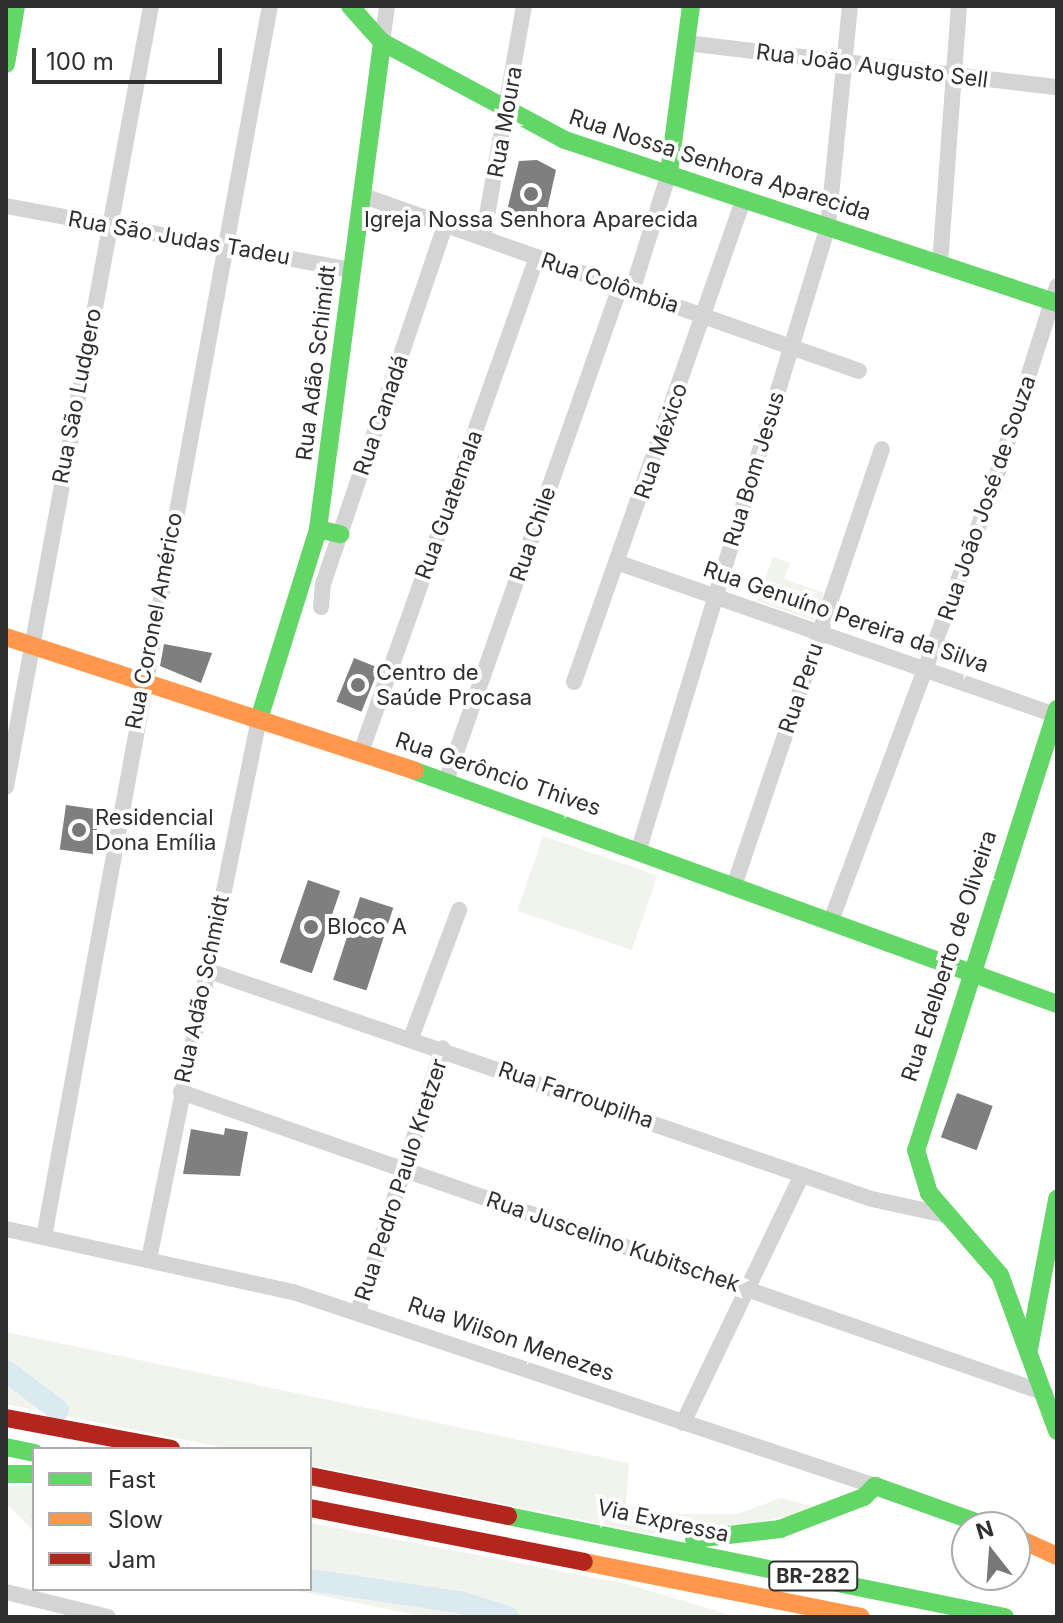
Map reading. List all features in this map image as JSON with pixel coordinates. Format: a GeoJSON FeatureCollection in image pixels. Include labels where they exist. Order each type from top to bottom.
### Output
{"type":"FeatureCollection","features":[{"type":"Feature","properties":{"kind":"main road"},"geometry":{"type":"LineString","coordinates":[[6,64],[16,6]]}},
{"type":"Feature","properties":{"kind":"main road","name":"Rua Nossa Senhora Aparecida"},"geometry":{"type":"LineString","coordinates":[[350,6],[382,42],[508,111],[584,147],[940,264],[1057,297]]}},
{"type":"Feature","properties":{"kind":"main road"},"geometry":{"type":"LineString","coordinates":[[669,173],[691,6]]}},
{"type":"Feature","properties":{"kind":"main road","name":"Rua Adão Schimidt"},"geometry":{"type":"LineString","coordinates":[[259,719],[318,529],[382,42]]}},
{"type":"Feature","properties":{"kind":"main road"},"geometry":{"type":"LineString","coordinates":[[318,529],[340,534]]}},
{"type":"Feature","properties":{"kind":"main road","name":"Rua Gerôncio Thives"},"geometry":{"type":"LineString","coordinates":[[6,637],[446,781],[969,968],[1057,1004]]}},
{"type":"Feature","properties":{"kind":"main road","name":"Rua Edelberto de Oliveira"},"geometry":{"type":"LineString","coordinates":[[1056,713],[969,968],[917,1135],[922,1179],[946,1215],[1000,1275],[1057,1431]]}},
{"type":"Feature","properties":{"kind":"main road"},"geometry":{"type":"LineString","coordinates":[[1029,1349],[1057,1199]]}},
{"type":"Feature","properties":{"kind":"main road"},"geometry":{"type":"LineString","coordinates":[[6,1418],[160,1447]]}},
{"type":"Feature","properties":{"kind":"main road"},"geometry":{"type":"LineString","coordinates":[[6,1447],[32,1453]]}},
{"type":"Feature","properties":{"kind":"main road"},"geometry":{"type":"LineString","coordinates":[[6,1474],[32,1474]]}},
{"type":"Feature","properties":{"kind":"main road","name":"Via Expressa"},"geometry":{"type":"LineString","coordinates":[[312,1476],[621,1536],[1005,1617]]}},
{"type":"Feature","properties":{"kind":"main road"},"geometry":{"type":"LineString","coordinates":[[621,1536],[748,1536],[804,1522],[875,1486]]}},
{"type":"Feature","properties":{"kind":"main road","name":"Rua Wilson Menezes"},"geometry":{"type":"LineString","coordinates":[[875,1486],[951,1513]]}},
{"type":"Feature","properties":{"kind":"main road","name":"BR-282"},"geometry":{"type":"LineString","coordinates":[[312,1508],[861,1617]]}},
{"type":"Feature","properties":{"kind":"main road"},"geometry":{"type":"LineString","coordinates":[[1031,1544],[1055,1555]]}},
{"type":"Feature","properties":{"kind":"main road"},"geometry":{"type":"LineString","coordinates":[[654,1576],[769,1617]]}},
{"type":"Feature","properties":{"kind":"street","name":"Rua São Ludgero"},"geometry":{"type":"LineString","coordinates":[[6,787],[151,6]]}},
{"type":"Feature","properties":{"kind":"street","name":"Rua Coronel Américo"},"geometry":{"type":"LineString","coordinates":[[44,1237],[143,681],[270,6]]}},
{"type":"Feature","properties":{"kind":"street","name":"Rua Adão Schimidt"},"geometry":{"type":"LineString","coordinates":[[382,42],[387,6]]}},
{"type":"Feature","properties":{"kind":"street","name":"Rua Moura"},"geometry":{"type":"LineString","coordinates":[[483,238],[508,111],[524,6]]}},
{"type":"Feature","properties":{"kind":"street","name":"Rua Bom Jesus"},"geometry":{"type":"LineString","coordinates":[[639,849],[828,226],[850,6]]}},
{"type":"Feature","properties":{"kind":"street"},"geometry":{"type":"LineString","coordinates":[[940,264],[959,6]]}},
{"type":"Feature","properties":{"kind":"street","name":"Rua João Augusto Sell"},"geometry":{"type":"LineString","coordinates":[[686,43],[1057,87]]}},
{"type":"Feature","properties":{"kind":"street","name":"Rua Chile"},"geometry":{"type":"LineString","coordinates":[[446,781],[669,173]]}},
{"type":"Feature","properties":{"kind":"street","name":"Rua Colômbia"},"geometry":{"type":"LineString","coordinates":[[361,195],[859,371]]}},
{"type":"Feature","properties":{"kind":"street","name":"Rua México"},"geometry":{"type":"LineString","coordinates":[[574,682],[619,563],[744,198]]}},
{"type":"Feature","properties":{"kind":"street","name":"Rua São Judas Tadeu"},"geometry":{"type":"LineString","coordinates":[[6,206],[352,270]]}},
{"type":"Feature","properties":{"kind":"street","name":"Rua Canadá"},"geometry":{"type":"LineString","coordinates":[[321,607],[340,534],[445,225]]}},
{"type":"Feature","properties":{"kind":"street","name":"Rua Guatemala"},"geometry":{"type":"LineString","coordinates":[[361,752],[537,257]]}},
{"type":"Feature","properties":{"kind":"street","name":"Rua João José de Souza"},"geometry":{"type":"LineString","coordinates":[[832,918],[926,670],[1057,297]]}},
{"type":"Feature","properties":{"kind":"street","name":"Rua Peru"},"geometry":{"type":"LineString","coordinates":[[735,883],[882,449]]}},
{"type":"Feature","properties":{"kind":"street","name":"Rua Genuíno Pereira da Silva"},"geometry":{"type":"LineString","coordinates":[[619,563],[1056,713]]}},
{"type":"Feature","properties":{"kind":"street","name":"Rua Adão Schmidt"},"geometry":{"type":"LineString","coordinates":[[149,1259],[259,719]]}},
{"type":"Feature","properties":{"kind":"street"},"geometry":{"type":"LineString","coordinates":[[411,1038],[459,910]]}},
{"type":"Feature","properties":{"kind":"street","name":"Rua Farroupilha"},"geometry":{"type":"LineString","coordinates":[[206,970],[443,1048],[802,1175],[946,1215]]}},
{"type":"Feature","properties":{"kind":"street","name":"Rua Pedro Paulo Kretzer"},"geometry":{"type":"LineString","coordinates":[[358,1312],[443,1048]]}},
{"type":"Feature","properties":{"kind":"street","name":"Rua Juscelino Kubitschek"},"geometry":{"type":"LineString","coordinates":[[181,1092],[1045,1393]]}},
{"type":"Feature","properties":{"kind":"street"},"geometry":{"type":"LineString","coordinates":[[683,1423],[802,1175]]}},
{"type":"Feature","properties":{"kind":"street","name":"Rua Wilson Menezes"},"geometry":{"type":"LineString","coordinates":[[6,1229],[149,1259],[358,1312],[875,1486]]}},
{"type":"Feature","properties":{"kind":"street"},"geometry":{"type":"LineString","coordinates":[[6,1592],[108,1617]]}},
{"type":"Feature","properties":{"kind":"shaded area"},"geometry":{"type":"Polygon","coordinates":[[[773,557],[790,563],[784,579],[824,593],[814,621],[757,601],[773,557]]]}},
{"type":"Feature","properties":{"kind":"shaded area"},"geometry":{"type":"Polygon","coordinates":[[[543,836],[657,875],[632,950],[517,911],[543,836]]]}},
{"type":"Feature","properties":{"kind":"shaded area"},"geometry":{"type":"Polygon","coordinates":[[[6,1332],[629,1463],[626,1504],[648,1514],[738,1514],[781,1498],[823,1509],[698,1535],[656,1535],[312,1465],[312,1447],[221,1447],[6,1404],[6,1332]]]}},
{"type":"Feature","properties":{"kind":"shaded area"},"geometry":{"type":"Polygon","coordinates":[[[32,1485],[32,1530],[6,1503],[6,1486],[32,1485]]]}},
{"type":"Feature","properties":{"kind":"shaded area"},"geometry":{"type":"Polygon","coordinates":[[[312,1523],[628,1584],[736,1617],[425,1617],[299,1591],[312,1591],[312,1523]]]}},
{"type":"Feature","properties":{"kind":"building","name":"Igreja Nossa Senhora Aparecida"},"geometry":{"type":"Polygon","coordinates":[[[537,160],[556,170],[543,228],[505,219],[519,161],[537,160]]]}},
{"type":"Feature","properties":{"kind":"building"},"geometry":{"type":"Polygon","coordinates":[[[164,644],[212,653],[201,683],[160,666],[164,644]]]}},
{"type":"Feature","properties":{"kind":"building","name":"Centro de Saúde Procasa"},"geometry":{"type":"Polygon","coordinates":[[[354,658],[379,668],[361,712],[336,702],[354,658]]]}},
{"type":"Feature","properties":{"kind":"building","name":"Residencial Dona Emília"},"geometry":{"type":"Polygon","coordinates":[[[66,805],[100,810],[93,854],[60,850],[66,805]]]}},
{"type":"Feature","properties":{"kind":"building","name":"Bloco A"},"geometry":{"type":"Polygon","coordinates":[[[308,880],[340,891],[312,973],[280,962],[308,880]]]}},
{"type":"Feature","properties":{"kind":"building"},"geometry":{"type":"Polygon","coordinates":[[[360,897],[393,908],[366,991],[333,980],[360,897]]]}},
{"type":"Feature","properties":{"kind":"building"},"geometry":{"type":"Polygon","coordinates":[[[957,1093],[993,1106],[977,1150],[941,1137],[957,1093]]]}},
{"type":"Feature","properties":{"kind":"building"},"geometry":{"type":"Polygon","coordinates":[[[225,1128],[248,1132],[240,1176],[183,1174],[191,1129],[224,1135],[225,1128]]]}},
{"type":"Feature","properties":{"kind":"waterway"},"geometry":{"type":"LineString","coordinates":[[6,1371],[58,1410]]}},
{"type":"Feature","properties":{"kind":"waterway"},"geometry":{"type":"LineString","coordinates":[[312,1580],[463,1603],[508,1617]]}},
{"type":"Feature","properties":{"kind":"traffic: fast"},"geometry":{"type":"LineString","coordinates":[[6,64],[16,6]]}},
{"type":"Feature","properties":{"kind":"traffic: fast"},"geometry":{"type":"LineString","coordinates":[[350,6],[382,42],[565,140],[1057,303]]}},
{"type":"Feature","properties":{"kind":"traffic: fast"},"geometry":{"type":"LineString","coordinates":[[669,173],[691,6]]}},
{"type":"Feature","properties":{"kind":"traffic: fast"},"geometry":{"type":"LineString","coordinates":[[259,719],[318,529],[382,42]]}},
{"type":"Feature","properties":{"kind":"traffic: fast"},"geometry":{"type":"LineString","coordinates":[[318,529],[340,534]]}},
{"type":"Feature","properties":{"kind":"traffic: fast"},"geometry":{"type":"LineString","coordinates":[[1057,709],[916,1150],[929,1193],[1000,1275],[1057,1431]]}},
{"type":"Feature","properties":{"kind":"traffic: fast"},"geometry":{"type":"LineString","coordinates":[[415,771],[1057,1004]]}},
{"type":"Feature","properties":{"kind":"traffic: fast"},"geometry":{"type":"LineString","coordinates":[[1029,1349],[1057,1199]]}},
{"type":"Feature","properties":{"kind":"traffic: fast"},"geometry":{"type":"LineString","coordinates":[[6,1447],[32,1453]]}},
{"type":"Feature","properties":{"kind":"traffic: fast"},"geometry":{"type":"LineString","coordinates":[[6,1474],[32,1474]]}},
{"type":"Feature","properties":{"kind":"traffic: fast"},"geometry":{"type":"LineString","coordinates":[[875,1486],[951,1513]]}},
{"type":"Feature","properties":{"kind":"traffic: fast"},"geometry":{"type":"LineString","coordinates":[[694,1539],[780,1529],[864,1497],[875,1486]]}},
{"type":"Feature","properties":{"kind":"traffic: fast"},"geometry":{"type":"LineString","coordinates":[[508,1516],[1005,1617]]}},
{"type":"Feature","properties":{"kind":"traffic: slow"},"geometry":{"type":"LineString","coordinates":[[6,637],[415,771]]}},
{"type":"Feature","properties":{"kind":"traffic: slow"},"geometry":{"type":"LineString","coordinates":[[1031,1544],[1057,1556]]}},
{"type":"Feature","properties":{"kind":"traffic: slow"},"geometry":{"type":"LineString","coordinates":[[584,1562],[861,1617]]}},
{"type":"Feature","properties":{"kind":"traffic: jam"},"geometry":{"type":"LineString","coordinates":[[6,1418],[160,1447]]}},
{"type":"Feature","properties":{"kind":"traffic: jam"},"geometry":{"type":"LineString","coordinates":[[312,1476],[508,1516]]}},
{"type":"Feature","properties":{"kind":"traffic: jam"},"geometry":{"type":"LineString","coordinates":[[312,1508],[584,1562]]}},
{"type":"Feature","properties":{"kind":"place","name":"Igreja Nossa Senhora Aparecida"},"geometry":{"type":"Point","coordinates":[531,194]}},
{"type":"Feature","properties":{"kind":"place","name":"Centro de Saúde Procasa"},"geometry":{"type":"Point","coordinates":[358,685]}},
{"type":"Feature","properties":{"kind":"place","name":"Residencial Dona Emília"},"geometry":{"type":"Point","coordinates":[79,830]}},
{"type":"Feature","properties":{"kind":"place","name":"Bloco A"},"geometry":{"type":"Point","coordinates":[311,927]}}]}
